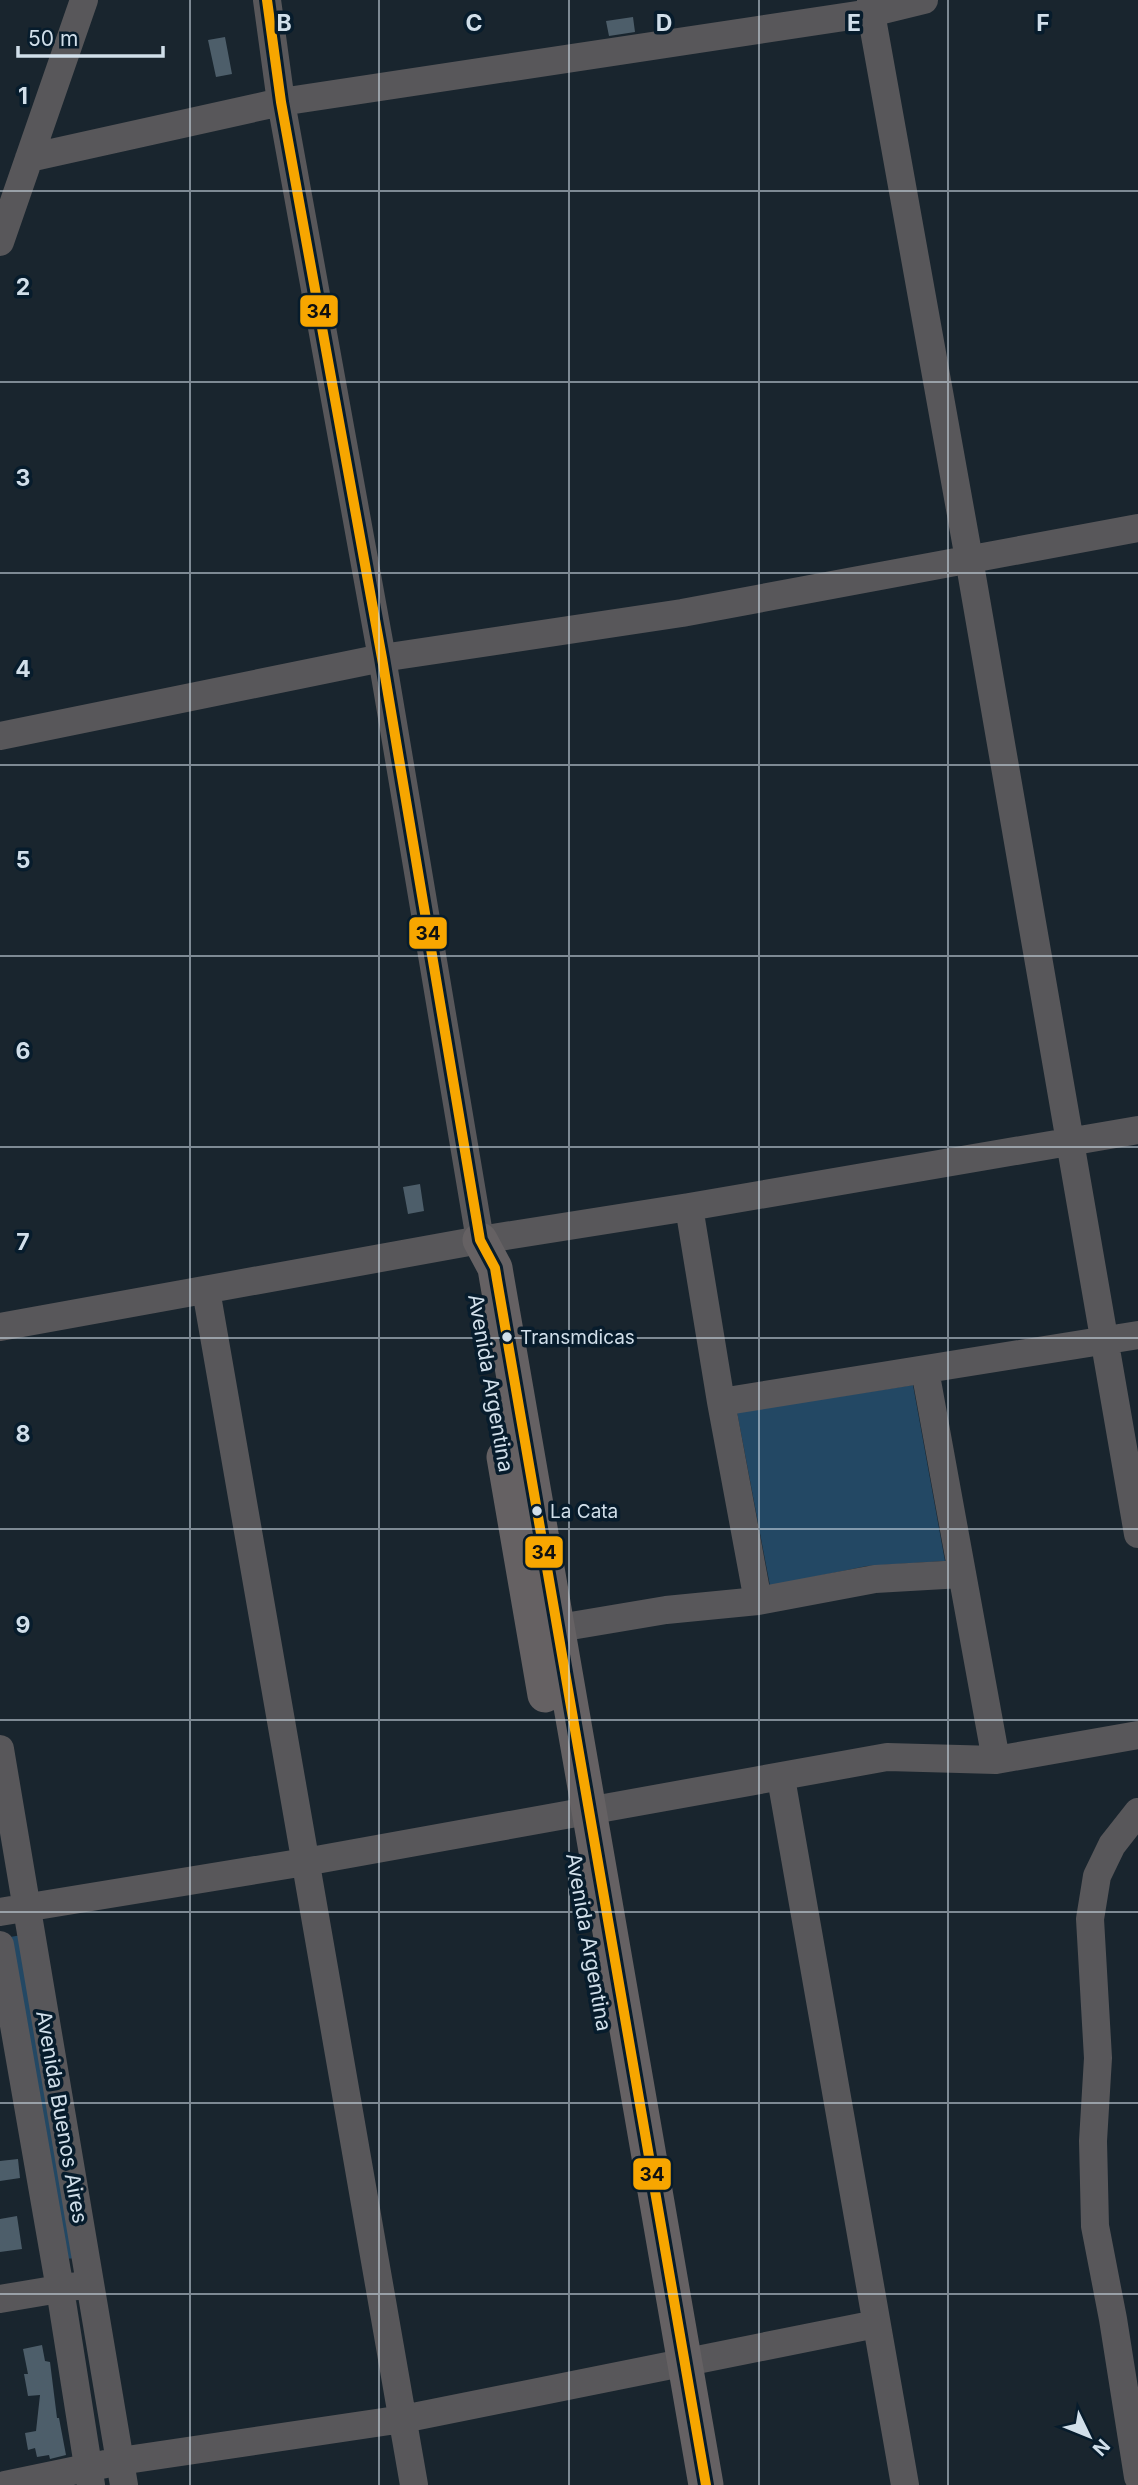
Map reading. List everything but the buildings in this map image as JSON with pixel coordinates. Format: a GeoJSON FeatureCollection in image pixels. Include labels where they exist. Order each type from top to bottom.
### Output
{"type":"FeatureCollection","features":[{"type":"Feature","properties":{"kind":"main road","name":"Avenida Argentina"},"geometry":{"type":"LineString","coordinates":[[480,1240],[495,1268],[559,1628],[579,1814],[672,2364],[682,2485]]}},
{"type":"Feature","properties":{"kind":"main road","name":"Avenida Argentina"},"geometry":{"type":"LineString","coordinates":[[480,1240],[473,1275],[474,1284],[534,1633],[579,1814]]}},
{"type":"Feature","properties":{"kind":"main road","name":"Avenida Argentina"},"geometry":{"type":"LineString","coordinates":[[672,2364],[706,2485]]}},
{"type":"Feature","properties":{"kind":"street"},"geometry":{"type":"LineString","coordinates":[[0,242],[84,0]]}},
{"type":"Feature","properties":{"kind":"street"},"geometry":{"type":"LineString","coordinates":[[267,0],[281,102],[382,658],[480,1240]]}},
{"type":"Feature","properties":{"kind":"street"},"geometry":{"type":"LineString","coordinates":[[29,158],[281,102],[923,0]]}},
{"type":"Feature","properties":{"kind":"street"},"geometry":{"type":"LineString","coordinates":[[871,7],[1138,1534]]}},
{"type":"Feature","properties":{"kind":"street"},"geometry":{"type":"LineString","coordinates":[[0,736],[382,658],[682,613],[1138,528]]}},
{"type":"Feature","properties":{"kind":"street"},"geometry":{"type":"LineString","coordinates":[[0,1327],[480,1240],[1138,1130]]}},
{"type":"Feature","properties":{"kind":"street"},"geometry":{"type":"LineString","coordinates":[[689,1207],[721,1402],[758,1601]]}},
{"type":"Feature","properties":{"kind":"street"},"geometry":{"type":"LineString","coordinates":[[206,1290],[414,2485]]}},
{"type":"Feature","properties":{"kind":"street"},"geometry":{"type":"LineString","coordinates":[[721,1402],[1138,1335]]}},
{"type":"Feature","properties":{"kind":"street"},"geometry":{"type":"LineString","coordinates":[[925,1370],[996,1760]]}},
{"type":"Feature","properties":{"kind":"street"},"geometry":{"type":"LineString","coordinates":[[559,1628],[666,1611],[758,1601],[875,1579],[962,1574]]}},
{"type":"Feature","properties":{"kind":"street"},"geometry":{"type":"LineString","coordinates":[[13,1910],[305,1862],[887,1757],[996,1760],[1138,1735]]}},
{"type":"Feature","properties":{"kind":"street","name":"Avenida Buenos Aires"},"geometry":{"type":"LineString","coordinates":[[0,1749],[13,1910],[90,2284],[122,2473]]}},
{"type":"Feature","properties":{"kind":"street"},"geometry":{"type":"LineString","coordinates":[[780,1778],[905,2485]]}},
{"type":"Feature","properties":{"kind":"street"},"geometry":{"type":"LineString","coordinates":[[1138,1812],[1112,1845],[1097,1876],[1090,1919],[1098,2057],[1093,2141],[1095,2226],[1138,2477]]}},
{"type":"Feature","properties":{"kind":"street","name":"Avenida Buenos Aires"},"geometry":{"type":"LineString","coordinates":[[0,1945],[90,2476]]}},
{"type":"Feature","properties":{"kind":"street"},"geometry":{"type":"LineString","coordinates":[[0,2299],[90,2284]]}},
{"type":"Feature","properties":{"kind":"street"},"geometry":{"type":"LineString","coordinates":[[5,2485],[122,2473],[876,2324]]}},
{"type":"Feature","properties":{"kind":"shaded area"},"geometry":{"type":"Polygon","coordinates":[[[913,1385],[945,1561],[867,1566],[770,1586],[737,1412],[913,1385]]]}},
{"type":"Feature","properties":{"kind":"shaded area"},"geometry":{"type":"Polygon","coordinates":[[[22,1935],[77,2258],[64,2259],[10,1937],[22,1935]]]}},
{"type":"Feature","properties":{"kind":"transit line","name":"34"},"geometry":{"type":"LineString","coordinates":[[267,0],[281,102],[382,658],[480,1240],[495,1268],[706,2485]]}},
{"type":"Feature","properties":{"kind":"place","name":"Transmdicas"},"geometry":{"type":"Point","coordinates":[507,1337]}},
{"type":"Feature","properties":{"kind":"place","name":"La Cata"},"geometry":{"type":"Point","coordinates":[537,1511]}}]}
